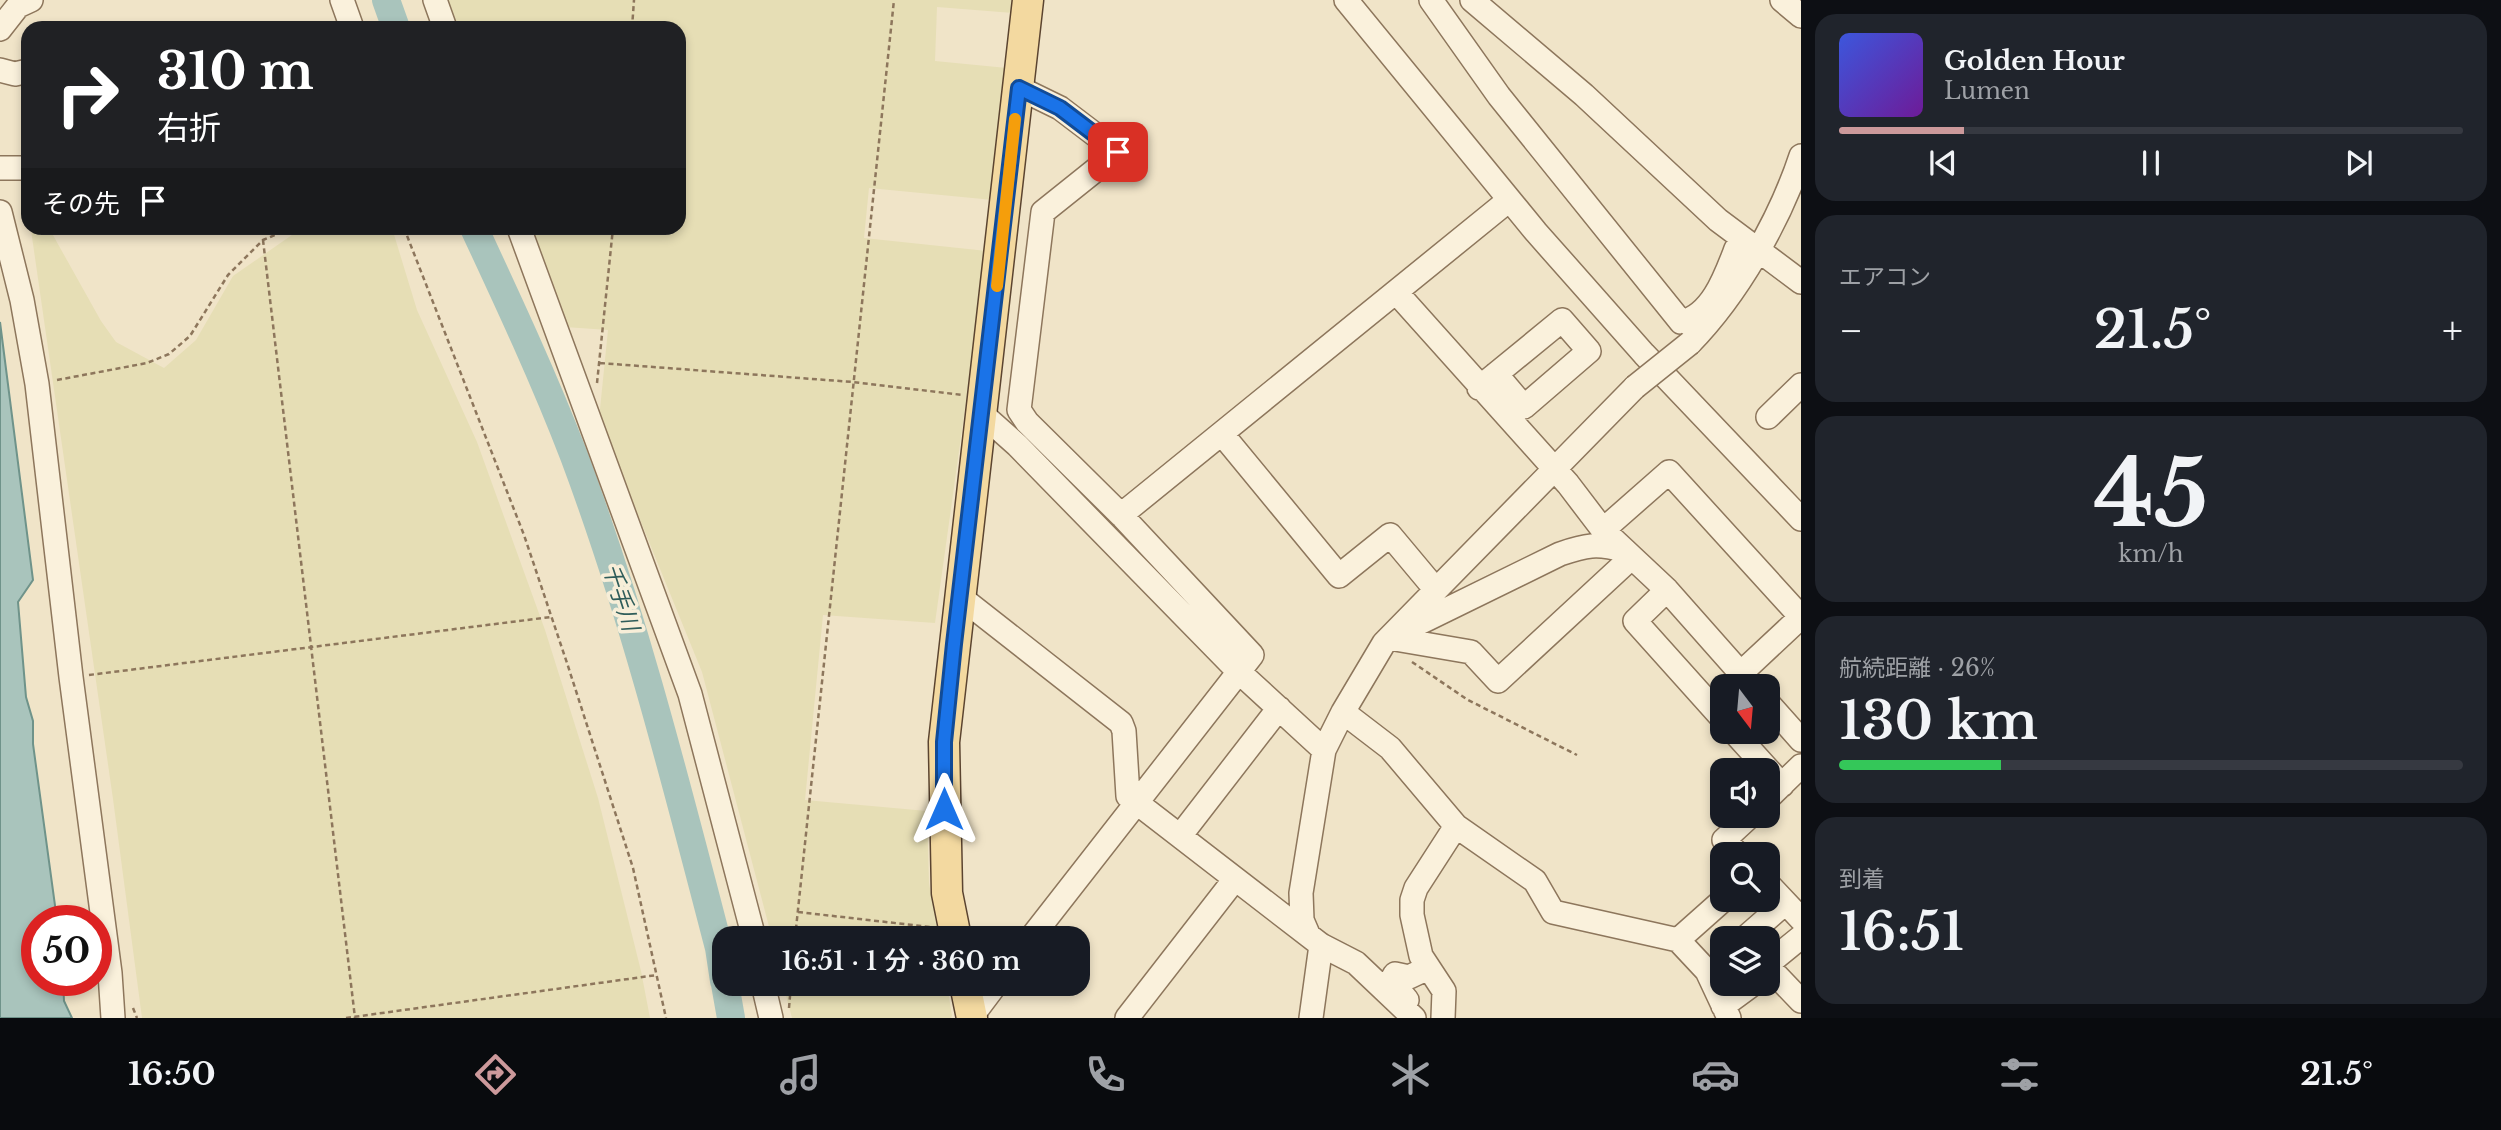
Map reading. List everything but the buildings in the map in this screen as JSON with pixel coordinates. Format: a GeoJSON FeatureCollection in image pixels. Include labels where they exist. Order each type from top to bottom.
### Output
{"type":"FeatureCollection","features":[{"type":"Feature","properties":{"kind":"main road"},"geometry":{"type":"LineString","coordinates":[[954,926],[946,880],[944,742],[1028,0]]}},
{"type":"Feature","properties":{"kind":"main road"},"geometry":{"type":"LineString","coordinates":[[968,996],[972,1017]]}},
{"type":"Feature","properties":{"kind":"street"},"geometry":{"type":"LineString","coordinates":[[0,29],[18,6],[30,0]]}},
{"type":"Feature","properties":{"kind":"street"},"geometry":{"type":"LineString","coordinates":[[342,0],[350,21]]}},
{"type":"Feature","properties":{"kind":"street"},"geometry":{"type":"LineString","coordinates":[[435,0],[442,21]]}},
{"type":"Feature","properties":{"kind":"street"},"geometry":{"type":"LineString","coordinates":[[1346,0],[1509,200],[1644,354],[1801,519]]}},
{"type":"Feature","properties":{"kind":"street"},"geometry":{"type":"LineString","coordinates":[[1431,0],[1499,96],[1681,322],[1702,311],[1746,249],[1780,209],[1801,156]]}},
{"type":"Feature","properties":{"kind":"street"},"geometry":{"type":"LineString","coordinates":[[1472,0],[1584,95],[1746,249],[1801,282]]}},
{"type":"Feature","properties":{"kind":"street"},"geometry":{"type":"LineString","coordinates":[[1782,0],[1801,16]]}},
{"type":"Feature","properties":{"kind":"street"},"geometry":{"type":"LineString","coordinates":[[0,70],[15,74],[21,73]]}},
{"type":"Feature","properties":{"kind":"street"},"geometry":{"type":"LineString","coordinates":[[1019,88],[1060,108],[1118,152],[1043,212],[1019,410],[1027,422],[1121,515],[1252,655],[1040,926]]}},
{"type":"Feature","properties":{"kind":"street"},"geometry":{"type":"LineString","coordinates":[[0,167],[21,167]]}},
{"type":"Feature","properties":{"kind":"street"},"geometry":{"type":"LineString","coordinates":[[1121,515],[1509,200]]}},
{"type":"Feature","properties":{"kind":"street"},"geometry":{"type":"LineString","coordinates":[[0,212],[22,300],[37,384],[71,677],[110,974],[113,1018]]}},
{"type":"Feature","properties":{"kind":"street"},"geometry":{"type":"LineString","coordinates":[[522,235],[690,694],[751,926]]}},
{"type":"Feature","properties":{"kind":"street"},"geometry":{"type":"LineString","coordinates":[[1311,1018],[1314,940],[1302,920],[1301,893],[1324,750],[1343,712],[1386,640],[1635,387],[1690,343],[1729,298],[1746,249]]}},
{"type":"Feature","properties":{"kind":"street"},"geometry":{"type":"LineString","coordinates":[[1396,292],[1488,381],[1552,469],[1603,530],[1667,590],[1741,674]]}},
{"type":"Feature","properties":{"kind":"street"},"geometry":{"type":"LineString","coordinates":[[1768,417],[1801,385]]}},
{"type":"Feature","properties":{"kind":"street"},"geometry":{"type":"LineString","coordinates":[[982,405],[1017,445],[1238,671],[1324,750]]}},
{"type":"Feature","properties":{"kind":"street"},"geometry":{"type":"LineString","coordinates":[[1222,434],[1339,576],[1390,535],[1436,590]]}},
{"type":"Feature","properties":{"kind":"street"},"geometry":{"type":"LineString","coordinates":[[1603,530],[1668,472],[1801,617],[1751,674]]}},
{"type":"Feature","properties":{"kind":"street"},"geometry":{"type":"LineString","coordinates":[[1386,640],[1560,554],[1601,544],[1628,554]]}},
{"type":"Feature","properties":{"kind":"street"},"geometry":{"type":"LineString","coordinates":[[1386,640],[1471,652],[1498,681],[1628,554]]}},
{"type":"Feature","properties":{"kind":"street"},"geometry":{"type":"LineString","coordinates":[[1667,590],[1635,621],[1710,705]]}},
{"type":"Feature","properties":{"kind":"street"},"geometry":{"type":"LineString","coordinates":[[959,596],[1121,723],[1124,731],[1128,796],[1314,940],[1356,963],[1413,1017]]}},
{"type":"Feature","properties":{"kind":"street"},"geometry":{"type":"LineString","coordinates":[[1180,836],[1279,708]]}},
{"type":"Feature","properties":{"kind":"street"},"geometry":{"type":"LineString","coordinates":[[1343,712],[1390,748],[1456,826],[1535,881],[1553,912],[1678,940],[1710,962]]}},
{"type":"Feature","properties":{"kind":"street"},"geometry":{"type":"LineString","coordinates":[[1780,716],[1801,740]]}},
{"type":"Feature","properties":{"kind":"street"},"geometry":{"type":"LineString","coordinates":[[1780,786],[1801,766]]}},
{"type":"Feature","properties":{"kind":"street"},"geometry":{"type":"LineString","coordinates":[[1443,1018],[1444,991],[1421,956],[1412,901],[1416,888],[1456,826]]}},
{"type":"Feature","properties":{"kind":"street"},"geometry":{"type":"LineString","coordinates":[[1726,842],[1724,840],[1736,828]]}},
{"type":"Feature","properties":{"kind":"street"},"geometry":{"type":"LineString","coordinates":[[1127,1018],[1236,879]]}},
{"type":"Feature","properties":{"kind":"street"},"geometry":{"type":"LineString","coordinates":[[1766,926],[1793,911],[1780,897]]}},
{"type":"Feature","properties":{"kind":"street"},"geometry":{"type":"LineString","coordinates":[[1678,940],[1710,912]]}},
{"type":"Feature","properties":{"kind":"street"},"geometry":{"type":"LineString","coordinates":[[1780,953],[1801,937]]}},
{"type":"Feature","properties":{"kind":"street"},"geometry":{"type":"LineString","coordinates":[[1413,1017],[1410,1004],[1391,981],[1395,974],[1409,977],[1428,968]]}},
{"type":"Feature","properties":{"kind":"street"},"geometry":{"type":"LineString","coordinates":[[1780,979],[1799,995]]}},
{"type":"Feature","properties":{"kind":"street"},"geometry":{"type":"LineString","coordinates":[[766,996],[771,1018]]}},
{"type":"Feature","properties":{"kind":"street"},"geometry":{"type":"LineString","coordinates":[[972,1017],[987,996]]}},
{"type":"Feature","properties":{"kind":"street"},"geometry":{"type":"LineString","coordinates":[[1726,1012],[1741,996]]}},
{"type":"Feature","properties":{"kind":"path"},"geometry":{"type":"LineString","coordinates":[[632,21],[634,0]]}},
{"type":"Feature","properties":{"kind":"path"},"geometry":{"type":"LineString","coordinates":[[796,926],[894,0]]}},
{"type":"Feature","properties":{"kind":"path"},"geometry":{"type":"LineString","coordinates":[[37,384],[147,363],[169,354],[190,336],[228,275],[263,240],[275,235]]}},
{"type":"Feature","properties":{"kind":"path"},"geometry":{"type":"LineString","coordinates":[[407,235],[524,535],[633,868],[666,1018]]}},
{"type":"Feature","properties":{"kind":"path"},"geometry":{"type":"LineString","coordinates":[[612,235],[600,363],[853,382],[982,405]]}},
{"type":"Feature","properties":{"kind":"path"},"geometry":{"type":"LineString","coordinates":[[263,240],[355,1017]]}},
{"type":"Feature","properties":{"kind":"path"},"geometry":{"type":"LineString","coordinates":[[71,677],[551,617]]}},
{"type":"Feature","properties":{"kind":"path"},"geometry":{"type":"LineString","coordinates":[[1386,640],[1468,700],[1577,755]]}},
{"type":"Feature","properties":{"kind":"path"},"geometry":{"type":"LineString","coordinates":[[798,912],[898,926]]}},
{"type":"Feature","properties":{"kind":"path"},"geometry":{"type":"LineString","coordinates":[[346,1018],[657,975]]}},
{"type":"Feature","properties":{"kind":"path"},"geometry":{"type":"LineString","coordinates":[[788,1017],[790,996]]}},
{"type":"Feature","properties":{"kind":"shaded area"},"geometry":{"type":"Polygon","coordinates":[[[447,0],[1014,0],[1013,13],[937,7],[935,61],[1007,68],[993,200],[869,188],[864,238],[987,251],[935,623],[823,615],[805,800],[927,811],[929,883],[937,926],[769,926],[702,672],[599,419],[608,330],[565,327],[532,235],[686,235],[686,21],[455,21],[447,0]]]}},
{"type":"Feature","properties":{"kind":"shaded area"},"geometry":{"type":"Polygon","coordinates":[[[32,235],[53,235],[101,321],[116,342],[164,368],[196,340],[233,276],[292,235],[394,235],[417,310],[477,442],[545,630],[598,798],[650,1018],[142,1018],[32,235]]]}},
{"type":"Feature","properties":{"kind":"shaded area"},"geometry":{"type":"Polygon","coordinates":[[[786,996],[949,996],[952,1016],[951,1018],[792,1018],[786,996]]]}},
{"type":"Feature","properties":{"kind":"water"},"geometry":{"type":"Polygon","coordinates":[[[0,322],[33,580],[18,602],[26,697],[33,721],[33,744],[55,905],[21,905],[21,996],[64,996],[72,1018],[0,1018],[0,322]]]}},
{"type":"Feature","properties":{"kind":"waterway","name":"千手川"},"geometry":{"type":"LineString","coordinates":[[386,0],[394,21]]}},
{"type":"Feature","properties":{"kind":"waterway","name":"千手川"},"geometry":{"type":"LineString","coordinates":[[477,235],[563,427],[596,516],[635,638],[713,926]]}},
{"type":"Feature","properties":{"kind":"waterway","name":"千手川"},"geometry":{"type":"LineString","coordinates":[[727,996],[731,1018]]}},
{"type":"Feature","properties":{"kind":"slow traffic"},"geometry":{"type":"LineString","coordinates":[[997,286],[1015,119]]}},
{"type":"Feature","properties":{"kind":"route"},"geometry":{"type":"LineString","coordinates":[[944,809],[944,742],[954,644],[1019,88],[1060,108],[1118,152]]}}]}
